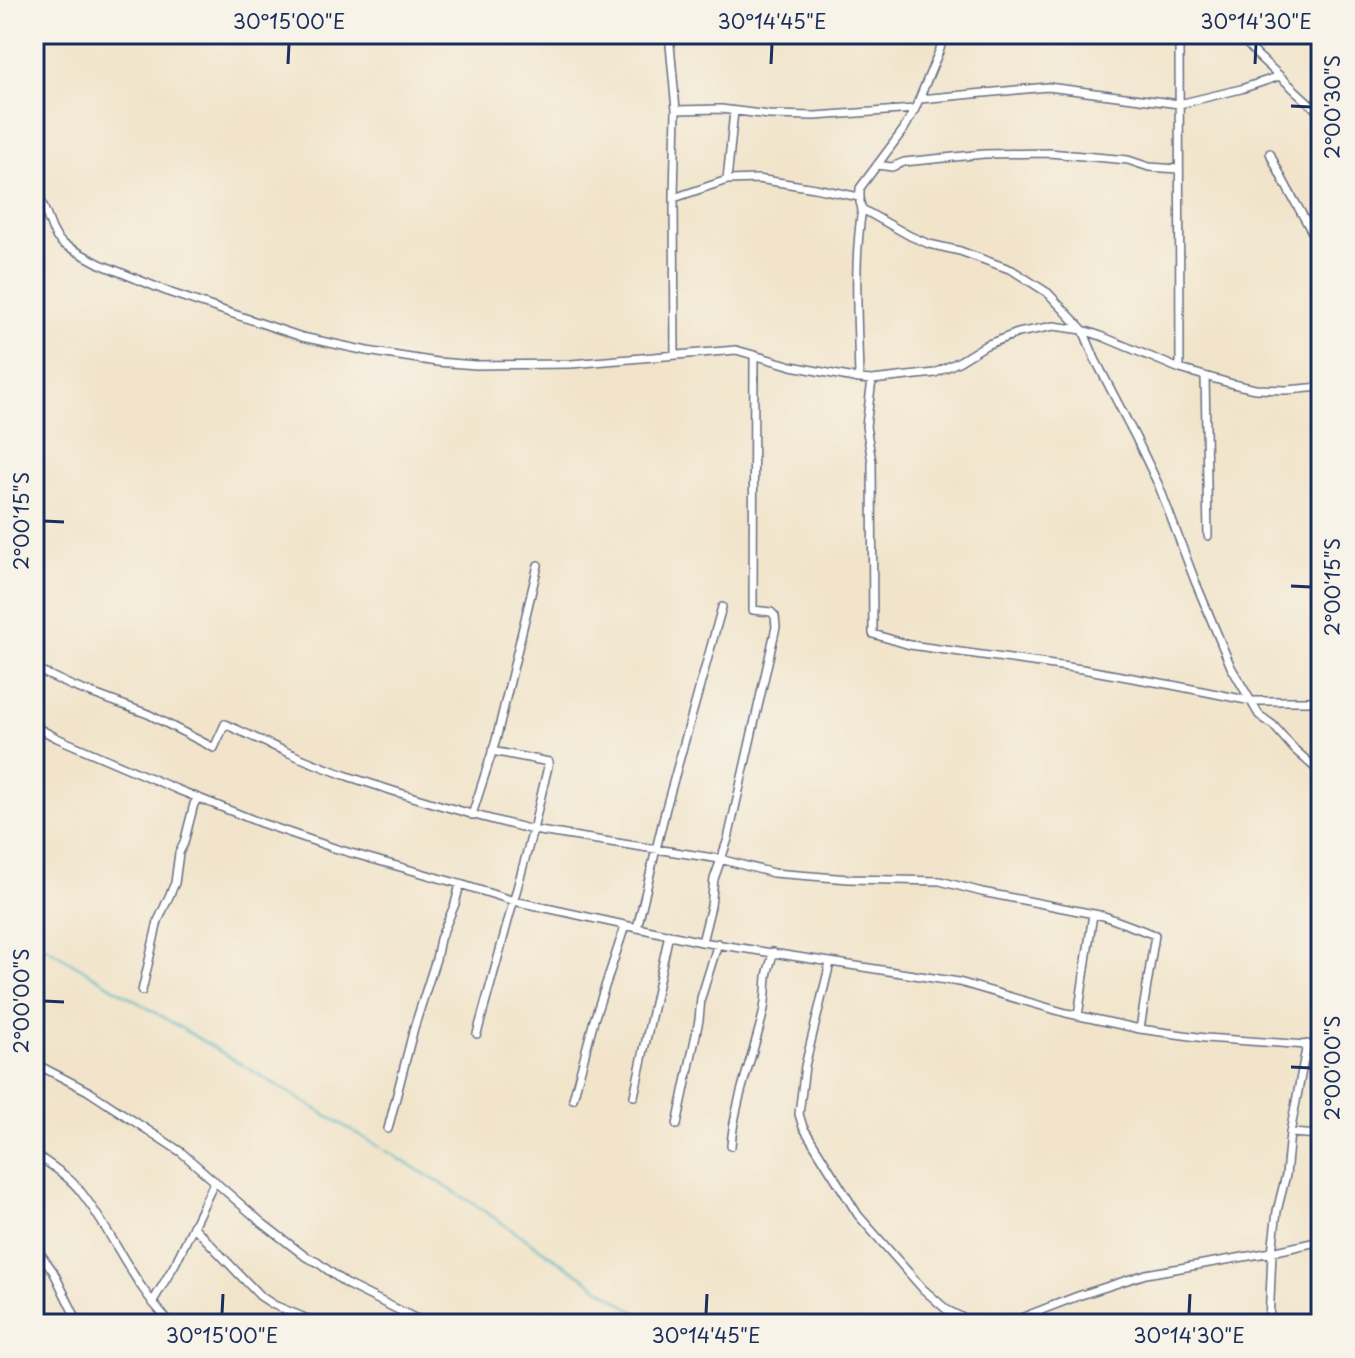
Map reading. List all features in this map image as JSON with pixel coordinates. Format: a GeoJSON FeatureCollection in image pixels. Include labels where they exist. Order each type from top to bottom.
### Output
{"type":"FeatureCollection","features":[{"type":"Feature","properties":{"kind":"street"},"geometry":{"type":"LineString","coordinates":[[669,34],[676,110],[675,355]]}},
{"type":"Feature","properties":{"kind":"street"},"geometry":{"type":"LineString","coordinates":[[859,379],[856,278],[862,209],[860,188],[915,109],[944,34]]}},
{"type":"Feature","properties":{"kind":"street"},"geometry":{"type":"LineString","coordinates":[[1179,34],[1180,369]]}},
{"type":"Feature","properties":{"kind":"street"},"geometry":{"type":"LineString","coordinates":[[1238,34],[1321,114]]}},
{"type":"Feature","properties":{"kind":"street"},"geometry":{"type":"LineString","coordinates":[[920,99],[1048,87],[1179,104],[1280,76]]}},
{"type":"Feature","properties":{"kind":"street"},"geometry":{"type":"LineString","coordinates":[[676,110],[815,116],[915,109]]}},
{"type":"Feature","properties":{"kind":"street"},"geometry":{"type":"LineString","coordinates":[[727,180],[734,111]]}},
{"type":"Feature","properties":{"kind":"street"},"geometry":{"type":"LineString","coordinates":[[877,165],[892,167],[904,162],[984,154],[1049,153],[1092,155],[1178,169]]}},
{"type":"Feature","properties":{"kind":"street"},"geometry":{"type":"LineString","coordinates":[[1270,153],[1321,250]]}},
{"type":"Feature","properties":{"kind":"street"},"geometry":{"type":"LineString","coordinates":[[674,198],[727,180],[758,179],[859,197]]}},
{"type":"Feature","properties":{"kind":"street"},"geometry":{"type":"LineString","coordinates":[[34,182],[52,229],[70,249],[156,287],[302,337],[367,351],[476,365],[571,364],[736,350],[792,366],[872,380],[935,373],[986,345],[1018,333],[1054,326],[1083,330],[1180,369],[1255,389],[1321,387]]}},
{"type":"Feature","properties":{"kind":"street"},"geometry":{"type":"LineString","coordinates":[[862,209],[929,244],[960,251],[1012,270],[1048,293],[1083,330],[1159,486],[1231,667],[1259,715],[1321,773]]}},
{"type":"Feature","properties":{"kind":"street"},"geometry":{"type":"LineString","coordinates":[[702,942],[714,879],[728,839],[776,627],[775,616],[771,612],[753,610],[754,355]]}},
{"type":"Feature","properties":{"kind":"street"},"geometry":{"type":"LineString","coordinates":[[1205,376],[1208,536]]}},
{"type":"Feature","properties":{"kind":"street"},"geometry":{"type":"LineString","coordinates":[[872,380],[866,426],[872,462],[873,634],[910,645],[1082,669],[1251,701],[1321,701]]}},
{"type":"Feature","properties":{"kind":"street"},"geometry":{"type":"LineString","coordinates":[[472,815],[492,751],[538,565]]}},
{"type":"Feature","properties":{"kind":"street"},"geometry":{"type":"LineString","coordinates":[[637,928],[722,607]]}},
{"type":"Feature","properties":{"kind":"street"},"geometry":{"type":"LineString","coordinates":[[34,668],[72,686],[148,714],[214,748],[225,724],[283,751],[349,776],[472,815],[533,830],[720,859],[748,868],[786,874],[940,881],[1093,914],[1137,927],[1155,935],[1140,1029]]}},
{"type":"Feature","properties":{"kind":"street"},"geometry":{"type":"LineString","coordinates":[[34,726],[77,747],[261,823],[337,849],[514,901],[702,942],[926,975],[1078,1016],[1140,1029],[1205,1038],[1321,1046]]}},
{"type":"Feature","properties":{"kind":"street"},"geometry":{"type":"LineString","coordinates":[[477,1034],[549,762],[492,751]]}},
{"type":"Feature","properties":{"kind":"street"},"geometry":{"type":"LineString","coordinates":[[142,991],[158,921],[175,883],[179,853],[198,798]]}},
{"type":"Feature","properties":{"kind":"street"},"geometry":{"type":"LineString","coordinates":[[388,1129],[440,939],[460,884]]}},
{"type":"Feature","properties":{"kind":"street"},"geometry":{"type":"LineString","coordinates":[[1078,1016],[1093,914]]}},
{"type":"Feature","properties":{"kind":"street"},"geometry":{"type":"LineString","coordinates":[[573,1099],[594,1020],[625,926]]}},
{"type":"Feature","properties":{"kind":"street"},"geometry":{"type":"LineString","coordinates":[[634,1096],[669,934]]}},
{"type":"Feature","properties":{"kind":"street"},"geometry":{"type":"LineString","coordinates":[[677,1125],[701,998],[718,943]]}},
{"type":"Feature","properties":{"kind":"street"},"geometry":{"type":"LineString","coordinates":[[731,1146],[763,1013],[773,952]]}},
{"type":"Feature","properties":{"kind":"street"},"geometry":{"type":"LineString","coordinates":[[830,963],[805,1066],[799,1114],[803,1127],[858,1215],[923,1289],[947,1310],[965,1319],[1003,1324],[1146,1274],[1321,1241]]}},
{"type":"Feature","properties":{"kind":"street"},"geometry":{"type":"LineString","coordinates":[[1269,1324],[1277,1211],[1286,1175],[1290,1133],[1307,1044]]}},
{"type":"Feature","properties":{"kind":"street"},"geometry":{"type":"LineString","coordinates":[[34,1063],[88,1091],[181,1152],[261,1222],[348,1285],[427,1324]]}},
{"type":"Feature","properties":{"kind":"street"},"geometry":{"type":"LineString","coordinates":[[1290,1133],[1321,1135]]}},
{"type":"Feature","properties":{"kind":"street"},"geometry":{"type":"LineString","coordinates":[[34,1153],[80,1190],[152,1303],[172,1324]]}},
{"type":"Feature","properties":{"kind":"street"},"geometry":{"type":"LineString","coordinates":[[152,1303],[175,1264],[215,1181]]}},
{"type":"Feature","properties":{"kind":"street"},"geometry":{"type":"LineString","coordinates":[[193,1226],[260,1296],[302,1321],[320,1324]]}},
{"type":"Feature","properties":{"kind":"street"},"geometry":{"type":"LineString","coordinates":[[34,1245],[53,1271],[79,1324]]}},
{"type":"Feature","properties":{"kind":"waterway"},"geometry":{"type":"LineString","coordinates":[[34,940],[463,1197],[653,1324]]}}]}
